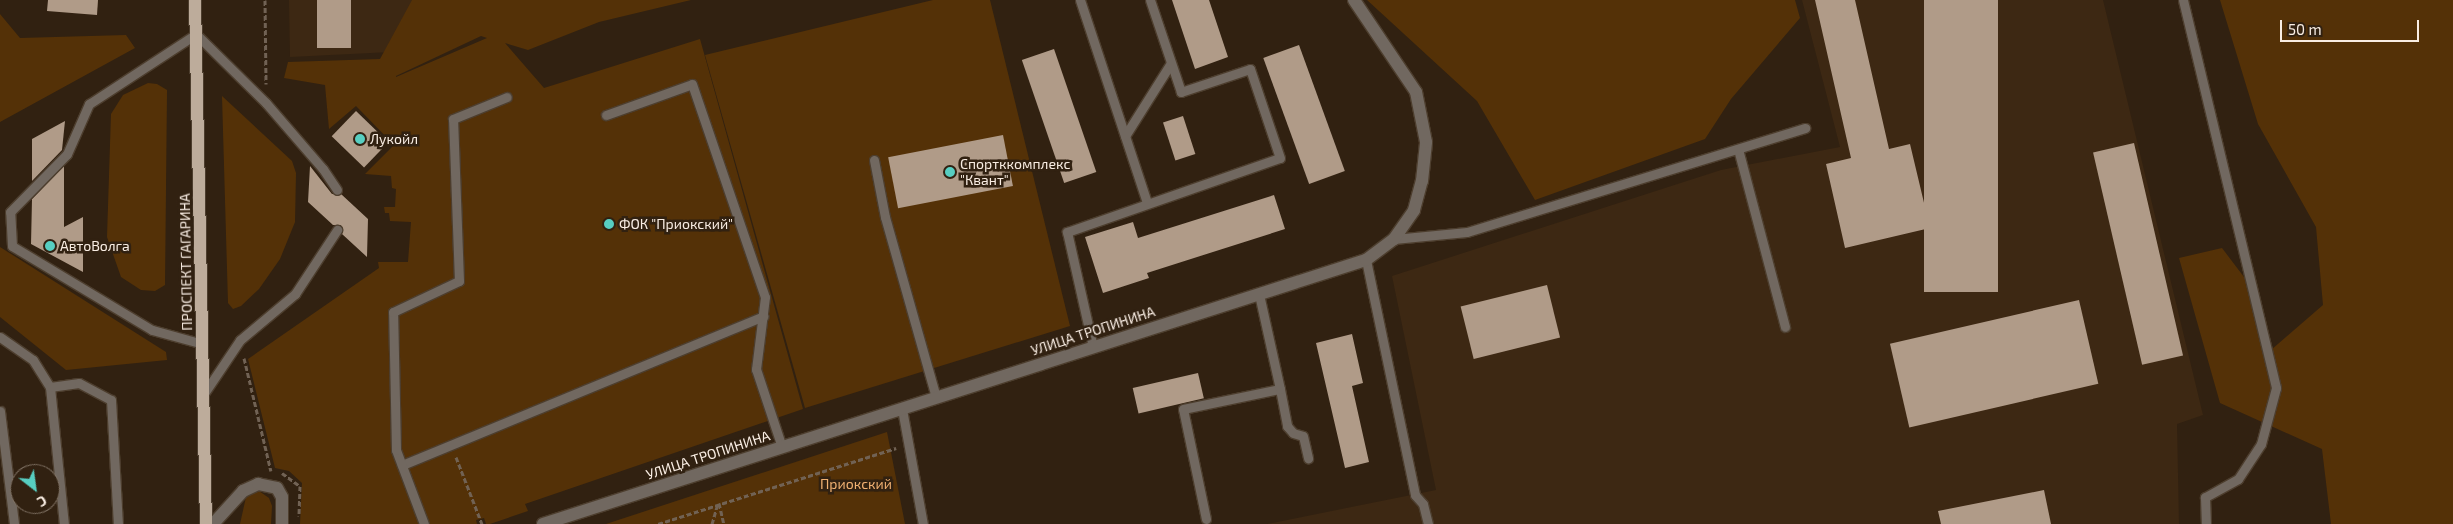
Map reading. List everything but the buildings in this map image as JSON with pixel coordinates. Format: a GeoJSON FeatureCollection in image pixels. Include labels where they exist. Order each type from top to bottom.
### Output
{"type":"FeatureCollection","features":[{"type":"Feature","properties":{"kind":"main road","name":"ПРОСПЕКТ ГАГАРИНА"},"geometry":{"type":"LineString","coordinates":[[195,0],[206,524]]}},
{"type":"Feature","properties":{"kind":"street","name":"УЛИЦА ТРОПИНИНА"},"geometry":{"type":"LineString","coordinates":[[543,524],[1366,260],[1394,239],[1414,210],[1422,181],[1426,142],[1416,92],[1354,0]]}},
{"type":"Feature","properties":{"kind":"street"},"geometry":{"type":"LineString","coordinates":[[213,524],[243,491],[258,484],[276,488],[284,507],[282,524]]}},
{"type":"Feature","properties":{"kind":"lane"},"geometry":{"type":"LineString","coordinates":[[1080,0],[1147,202]]}},
{"type":"Feature","properties":{"kind":"lane"},"geometry":{"type":"LineString","coordinates":[[1093,347],[1067,232],[1147,202],[1280,158],[1250,70],[1181,92],[1150,0]]}},
{"type":"Feature","properties":{"kind":"lane"},"geometry":{"type":"LineString","coordinates":[[2183,0],[2276,388],[2262,444],[2238,479],[2205,497],[2206,524]]}},
{"type":"Feature","properties":{"kind":"lane"},"geometry":{"type":"LineString","coordinates":[[203,344],[152,330],[12,246],[10,212],[67,154],[88,104],[196,34],[266,102],[324,169],[337,190]]}},
{"type":"Feature","properties":{"kind":"lane"},"geometry":{"type":"LineString","coordinates":[[1125,136],[1171,63]]}},
{"type":"Feature","properties":{"kind":"lane"},"geometry":{"type":"LineString","coordinates":[[606,115],[692,84],[765,297],[756,369],[782,447]]}},
{"type":"Feature","properties":{"kind":"lane"},"geometry":{"type":"LineString","coordinates":[[424,524],[396,450],[393,312],[459,282],[453,119],[506,97]]}},
{"type":"Feature","properties":{"kind":"lane"},"geometry":{"type":"LineString","coordinates":[[1394,239],[1467,232],[1805,128]]}},
{"type":"Feature","properties":{"kind":"lane"},"geometry":{"type":"LineString","coordinates":[[1738,149],[1785,328]]}},
{"type":"Feature","properties":{"kind":"lane"},"geometry":{"type":"LineString","coordinates":[[874,160],[885,217],[936,397]]}},
{"type":"Feature","properties":{"kind":"lane"},"geometry":{"type":"LineString","coordinates":[[202,395],[240,340],[295,294],[337,230]]}},
{"type":"Feature","properties":{"kind":"lane"},"geometry":{"type":"LineString","coordinates":[[1366,260],[1415,495],[1423,504],[1428,524]]}},
{"type":"Feature","properties":{"kind":"lane"},"geometry":{"type":"LineString","coordinates":[[1259,294],[1287,426],[1293,433],[1303,436],[1308,458]]}},
{"type":"Feature","properties":{"kind":"lane"},"geometry":{"type":"LineString","coordinates":[[402,465],[763,316]]}},
{"type":"Feature","properties":{"kind":"lane"},"geometry":{"type":"LineString","coordinates":[[0,337],[33,360],[50,387],[64,524]]}},
{"type":"Feature","properties":{"kind":"lane"},"geometry":{"type":"LineString","coordinates":[[50,387],[79,383],[111,400],[118,524]]}},
{"type":"Feature","properties":{"kind":"lane"},"geometry":{"type":"LineString","coordinates":[[1206,519],[1183,409],[1280,389]]}},
{"type":"Feature","properties":{"kind":"lane"},"geometry":{"type":"LineString","coordinates":[[902,409],[923,524]]}},
{"type":"Feature","properties":{"kind":"lane"},"geometry":{"type":"LineString","coordinates":[[0,411],[14,524]]}},
{"type":"Feature","properties":{"kind":"path"},"geometry":{"type":"LineString","coordinates":[[266,0],[266,102]]}},
{"type":"Feature","properties":{"kind":"path"},"geometry":{"type":"LineString","coordinates":[[240,340],[271,471],[286,473],[300,486],[298,524]]}},
{"type":"Feature","properties":{"kind":"path"},"geometry":{"type":"LineString","coordinates":[[451,444],[482,524]]}},
{"type":"Feature","properties":{"kind":"path"},"geometry":{"type":"LineString","coordinates":[[658,524],[718,503],[909,444]]}},
{"type":"Feature","properties":{"kind":"path"},"geometry":{"type":"LineString","coordinates":[[712,524],[718,503]]}},
{"type":"Feature","properties":{"kind":"path"},"geometry":{"type":"LineString","coordinates":[[718,503],[724,524]]}},
{"type":"Feature","properties":{"kind":"shaded area"},"geometry":{"type":"Polygon","coordinates":[[[289,0],[418,0],[391,52],[290,57],[289,0]]]}},
{"type":"Feature","properties":{"kind":"shaded area"},"geometry":{"type":"Polygon","coordinates":[[[1802,0],[2103,0],[2203,415],[2177,424],[2179,524],[1267,524],[1436,490],[1392,276],[1721,170],[1840,147],[1802,0]]]}},
{"type":"Feature","properties":{"kind":"green space"},"geometry":{"type":"Polygon","coordinates":[[[412,0],[691,0],[599,22],[528,50],[505,43],[544,88],[700,39],[803,409],[525,504],[528,511],[490,524],[486,524],[484,518],[476,520],[477,524],[300,524],[302,483],[289,471],[275,468],[248,359],[379,268],[378,262],[408,262],[411,222],[390,221],[389,213],[385,213],[384,207],[395,207],[396,189],[392,188],[391,176],[365,174],[394,145],[356,106],[329,129],[325,85],[284,78],[288,62],[380,59],[412,0]],[[481,36],[396,77],[487,38],[481,36]]]}},
{"type":"Feature","properties":{"kind":"green space"},"geometry":{"type":"Polygon","coordinates":[[[933,0],[990,0],[1070,326],[805,408],[705,55],[933,0]]]}},
{"type":"Feature","properties":{"kind":"green space"},"geometry":{"type":"Polygon","coordinates":[[[1367,0],[1795,0],[1800,18],[1731,99],[1705,139],[1535,200],[1477,101],[1367,0]]]}},
{"type":"Feature","properties":{"kind":"green space"},"geometry":{"type":"Polygon","coordinates":[[[2220,0],[2453,0],[2453,524],[2331,524],[2322,449],[2220,403],[2179,258],[2222,248],[2244,277],[2271,350],[2323,305],[2316,227],[2258,124],[2220,0]]]}},
{"type":"Feature","properties":{"kind":"green space"},"geometry":{"type":"Polygon","coordinates":[[[0,14],[20,38],[126,35],[135,48],[0,122],[0,14]]]}},
{"type":"Feature","properties":{"kind":"green space"},"geometry":{"type":"Polygon","coordinates":[[[148,83],[157,84],[167,90],[165,285],[155,291],[141,290],[121,277],[107,237],[111,114],[123,95],[148,83]]]}},
{"type":"Feature","properties":{"kind":"green space"},"geometry":{"type":"Polygon","coordinates":[[[222,96],[292,161],[296,173],[295,222],[280,259],[259,289],[241,306],[233,309],[228,303],[222,96]]]}},
{"type":"Feature","properties":{"kind":"green space"},"geometry":{"type":"Polygon","coordinates":[[[0,247],[166,352],[167,360],[66,370],[0,317],[0,247]]]}},
{"type":"Feature","properties":{"kind":"green space","name":"Приокский"},"geometry":{"type":"Polygon","coordinates":[[[887,432],[905,524],[606,524],[887,432]]]}},
{"type":"Feature","properties":{"kind":"green space"},"geometry":{"type":"Polygon","coordinates":[[[259,491],[269,498],[272,506],[271,524],[240,524],[246,497],[259,491]]]}},
{"type":"Feature","properties":{"kind":"place","name":"Лукойл"},"geometry":{"type":"Point","coordinates":[360,139]}},
{"type":"Feature","properties":{"kind":"place","name":"Спортккомплекс \"Квант\""},"geometry":{"type":"Point","coordinates":[950,172]}},
{"type":"Feature","properties":{"kind":"place","name":"ФОК \"Приокский\""},"geometry":{"type":"Point","coordinates":[609,224]}},
{"type":"Feature","properties":{"kind":"place","name":"АвтоВолга"},"geometry":{"type":"Point","coordinates":[50,246]}}]}
